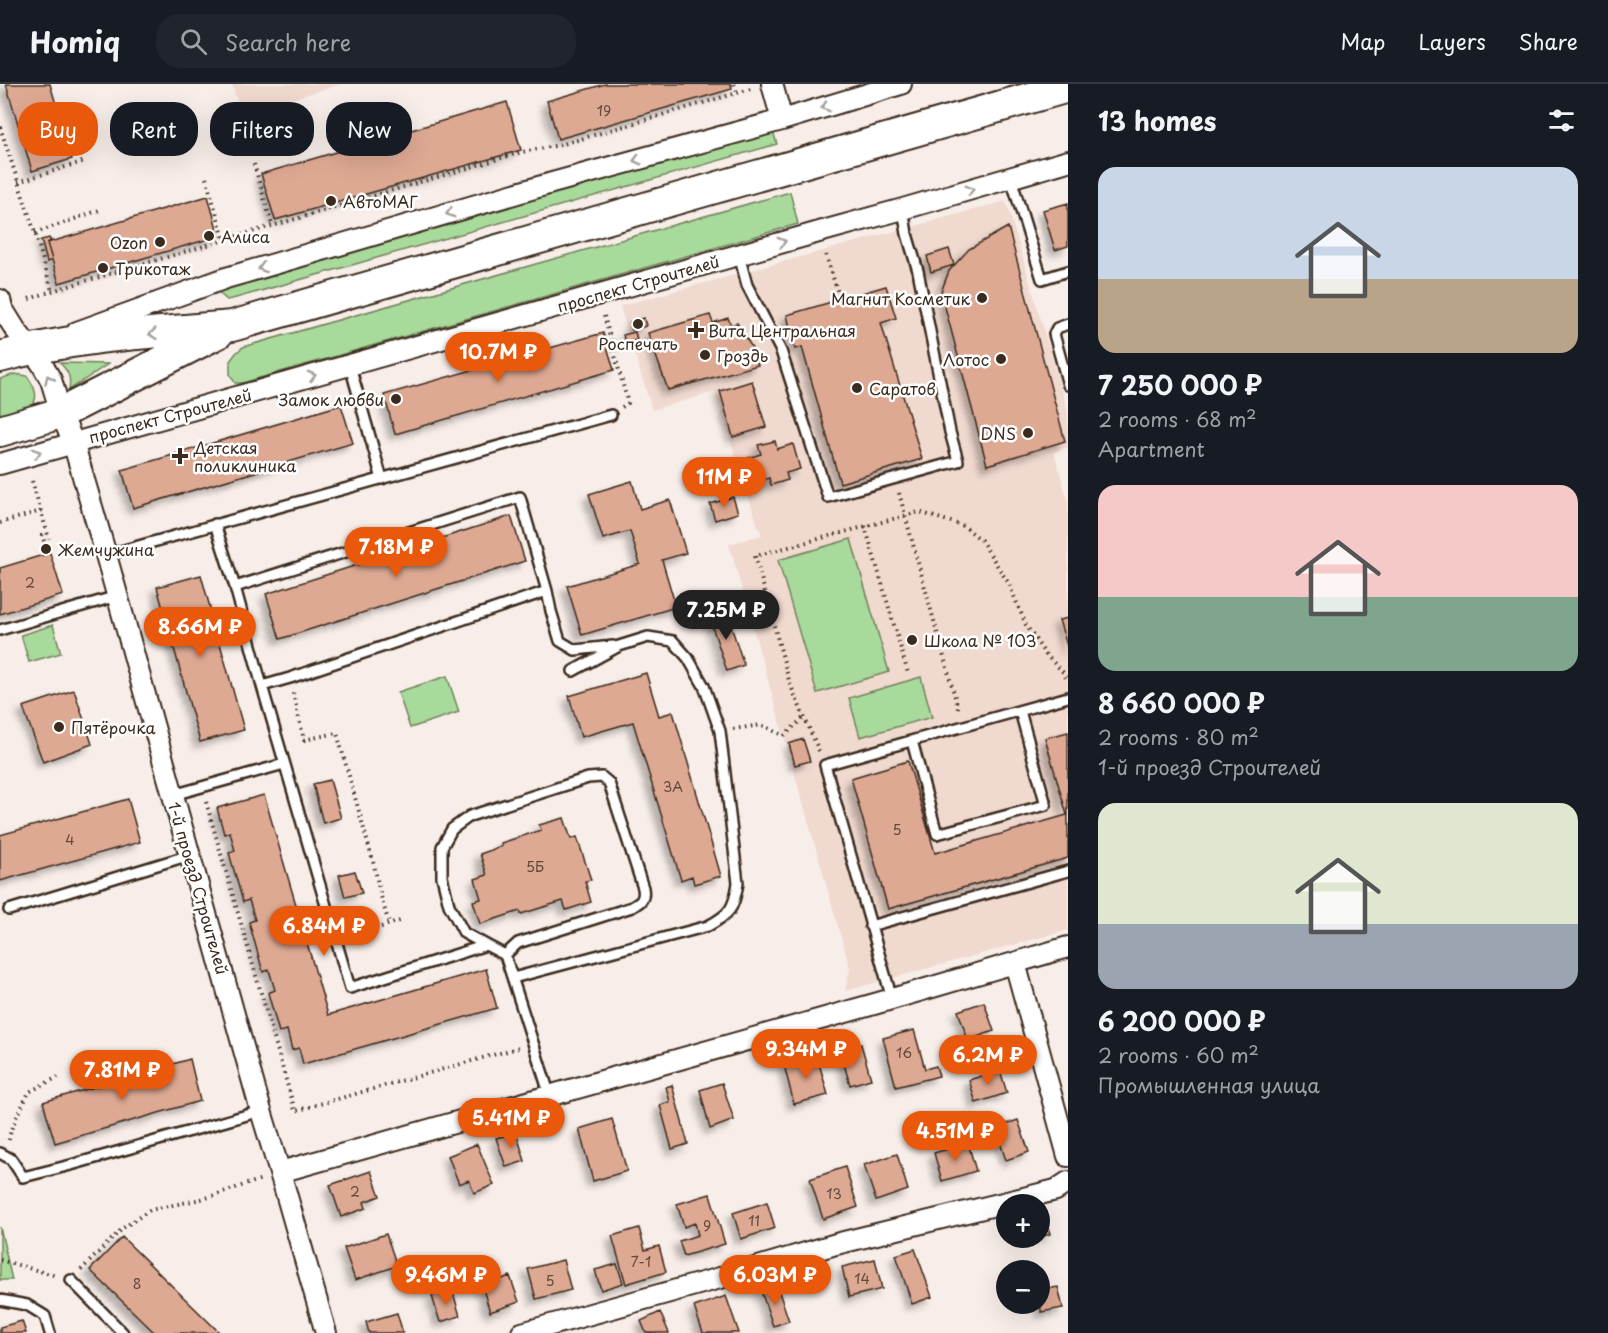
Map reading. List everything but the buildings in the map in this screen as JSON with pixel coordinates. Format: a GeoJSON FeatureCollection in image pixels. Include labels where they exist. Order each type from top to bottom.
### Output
{"type":"FeatureCollection","features":[{"type":"Feature","properties":{"kind":"main road","name":"проспект Строителей"},"geometry":{"type":"LineString","coordinates":[[0,357],[30,349],[108,338],[232,326],[1068,87]]}},
{"type":"Feature","properties":{"kind":"main road","name":"проспект Строителей"},"geometry":{"type":"LineString","coordinates":[[0,431],[61,413],[232,326]]}},
{"type":"Feature","properties":{"kind":"street"},"geometry":{"type":"LineString","coordinates":[[772,84],[782,120]]}},
{"type":"Feature","properties":{"kind":"street","name":"проспект Строителей"},"geometry":{"type":"LineString","coordinates":[[30,349],[226,278],[901,84]]}},
{"type":"Feature","properties":{"kind":"street","name":"проспект Строителей"},"geometry":{"type":"LineString","coordinates":[[0,464],[1068,161]]}},
{"type":"Feature","properties":{"kind":"street","name":"1-й проезд Строителей"},"geometry":{"type":"LineString","coordinates":[[0,300],[2,308],[51,380],[73,442],[261,1111],[327,1333]]}},
{"type":"Feature","properties":{"kind":"street"},"geometry":{"type":"LineString","coordinates":[[282,1179],[550,1096],[1068,947]]}},
{"type":"Feature","properties":{"kind":"street"},"geometry":{"type":"LineString","coordinates":[[1015,963],[1068,1156]]}},
{"type":"Feature","properties":{"kind":"street"},"geometry":{"type":"LineString","coordinates":[[522,1333],[836,1244],[1056,1190],[1068,1182]]}},
{"type":"Feature","properties":{"kind":"lane"},"geometry":{"type":"LineString","coordinates":[[1011,178],[1042,279],[1068,271]]}},
{"type":"Feature","properties":{"kind":"lane"},"geometry":{"type":"LineString","coordinates":[[739,255],[747,285],[781,351],[828,497],[958,461],[903,209]]}},
{"type":"Feature","properties":{"kind":"lane"},"geometry":{"type":"LineString","coordinates":[[1068,324],[1057,328],[1054,334],[1068,385]]}},
{"type":"Feature","properties":{"kind":"lane"},"geometry":{"type":"LineString","coordinates":[[350,366],[382,478]]}},
{"type":"Feature","properties":{"kind":"lane"},"geometry":{"type":"LineString","coordinates":[[106,555],[611,415]]}},
{"type":"Feature","properties":{"kind":"lane"},"geometry":{"type":"LineString","coordinates":[[235,587],[520,497],[548,591],[560,641],[575,650],[619,646]]}},
{"type":"Feature","properties":{"kind":"lane"},"geometry":{"type":"LineString","coordinates":[[215,525],[235,587],[350,988],[486,945]]}},
{"type":"Feature","properties":{"kind":"lane"},"geometry":{"type":"LineString","coordinates":[[262,686],[548,591]]}},
{"type":"Feature","properties":{"kind":"lane"},"geometry":{"type":"LineString","coordinates":[[0,630],[117,596]]}},
{"type":"Feature","properties":{"kind":"lane"},"geometry":{"type":"LineString","coordinates":[[513,978],[708,926],[724,917],[735,902],[738,883],[720,731],[704,686],[688,658],[674,641],[648,636],[619,646],[573,671]]}},
{"type":"Feature","properties":{"kind":"lane"},"geometry":{"type":"LineString","coordinates":[[892,999],[825,765],[1068,697]]}},
{"type":"Feature","properties":{"kind":"lane"},"geometry":{"type":"LineString","coordinates":[[912,741],[937,834],[1046,805],[1020,711]]}},
{"type":"Feature","properties":{"kind":"lane"},"geometry":{"type":"LineString","coordinates":[[173,795],[284,764]]}},
{"type":"Feature","properties":{"kind":"lane"},"geometry":{"type":"LineString","coordinates":[[505,955],[518,943],[632,907],[644,896],[609,783],[602,777],[588,778],[471,816],[452,829],[442,847],[442,877],[449,905],[464,933],[505,955],[550,1096]]}},
{"type":"Feature","properties":{"kind":"lane"},"geometry":{"type":"LineString","coordinates":[[9,910],[190,855]]}},
{"type":"Feature","properties":{"kind":"lane"},"geometry":{"type":"LineString","coordinates":[[870,926],[1068,871]]}},
{"type":"Feature","properties":{"kind":"lane"},"geometry":{"type":"LineString","coordinates":[[0,1153],[12,1160],[24,1177],[261,1111]]}},
{"type":"Feature","properties":{"kind":"lane"},"geometry":{"type":"LineString","coordinates":[[71,1280],[123,1333]]}},
{"type":"Feature","properties":{"kind":"lane"},"geometry":{"type":"LineString","coordinates":[[0,1300],[27,1305],[45,1316],[50,1333]]}},
{"type":"Feature","properties":{"kind":"path"},"geometry":{"type":"LineString","coordinates":[[29,299],[511,155],[560,145],[734,94],[737,93],[734,84]]}},
{"type":"Feature","properties":{"kind":"path"},"geometry":{"type":"LineString","coordinates":[[0,128],[52,291]]}},
{"type":"Feature","properties":{"kind":"path"},"geometry":{"type":"LineString","coordinates":[[18,182],[85,161]]}},
{"type":"Feature","properties":{"kind":"path"},"geometry":{"type":"LineString","coordinates":[[254,164],[272,225]]}},
{"type":"Feature","properties":{"kind":"path"},"geometry":{"type":"LineString","coordinates":[[206,178],[224,239]]}},
{"type":"Feature","properties":{"kind":"path"},"geometry":{"type":"LineString","coordinates":[[35,233],[100,210]]}},
{"type":"Feature","properties":{"kind":"path"},"geometry":{"type":"LineString","coordinates":[[826,255],[838,293],[838,301]]}},
{"type":"Feature","properties":{"kind":"path"},"geometry":{"type":"LineString","coordinates":[[604,316],[628,403],[611,415]]}},
{"type":"Feature","properties":{"kind":"path"},"geometry":{"type":"LineString","coordinates":[[895,478],[963,726]]}},
{"type":"Feature","properties":{"kind":"path"},"geometry":{"type":"LineString","coordinates":[[32,481],[49,539]]}},
{"type":"Feature","properties":{"kind":"path"},"geometry":{"type":"LineString","coordinates":[[0,523],[41,511]]}},
{"type":"Feature","properties":{"kind":"path"},"geometry":{"type":"LineString","coordinates":[[825,765],[790,684],[755,556],[919,512],[964,526],[981,540],[1009,584],[1026,625],[1045,654],[1062,671],[1068,681]]}},
{"type":"Feature","properties":{"kind":"path"},"geometry":{"type":"LineString","coordinates":[[865,526],[908,673]]}},
{"type":"Feature","properties":{"kind":"path"},"geometry":{"type":"LineString","coordinates":[[44,541],[42,535],[48,534]]}},
{"type":"Feature","properties":{"kind":"path"},"geometry":{"type":"LineString","coordinates":[[290,678],[304,740],[337,733],[389,924]]}},
{"type":"Feature","properties":{"kind":"path"},"geometry":{"type":"LineString","coordinates":[[720,731],[762,725],[784,736],[804,717]]}},
{"type":"Feature","properties":{"kind":"path"},"geometry":{"type":"LineString","coordinates":[[201,786],[295,1111],[533,1043]]}},
{"type":"Feature","properties":{"kind":"path"},"geometry":{"type":"LineString","coordinates":[[381,927],[400,921]]}},
{"type":"Feature","properties":{"kind":"path"},"geometry":{"type":"LineString","coordinates":[[11,1129],[29,1092],[58,1077]]}},
{"type":"Feature","properties":{"kind":"path"},"geometry":{"type":"LineString","coordinates":[[0,1260],[71,1280],[123,1228],[150,1210],[206,1198],[264,1178],[282,1179]]}},
{"type":"Feature","properties":{"kind":"shaded area"},"geometry":{"type":"Polygon","coordinates":[[[232,84],[342,84],[281,102],[237,102],[232,84]]]}},
{"type":"Feature","properties":{"kind":"shaded area"},"geometry":{"type":"Polygon","coordinates":[[[1006,201],[1068,412],[1068,447],[1054,452],[1068,501],[1068,930],[845,991],[850,968],[729,544],[762,535],[715,392],[652,410],[620,306],[1006,201]]]}},
{"type":"Feature","properties":{"kind":"green space"},"geometry":{"type":"Polygon","coordinates":[[[773,131],[777,144],[236,298],[227,300],[220,294],[222,286],[773,131]]]}},
{"type":"Feature","properties":{"kind":"green space"},"geometry":{"type":"Polygon","coordinates":[[[790,192],[798,224],[242,383],[235,383],[230,374],[230,361],[243,347],[790,192]]]}},
{"type":"Feature","properties":{"kind":"green space"},"geometry":{"type":"Polygon","coordinates":[[[60,363],[108,364],[69,390],[69,375],[60,363]]]}},
{"type":"Feature","properties":{"kind":"green space"},"geometry":{"type":"Polygon","coordinates":[[[15,374],[27,376],[36,397],[32,406],[25,412],[0,419],[0,379],[15,374]]]}},
{"type":"Feature","properties":{"kind":"green space"},"geometry":{"type":"Polygon","coordinates":[[[851,539],[889,672],[817,693],[778,560],[851,539]]]}},
{"type":"Feature","properties":{"kind":"green space"},"geometry":{"type":"Polygon","coordinates":[[[53,625],[61,653],[29,662],[21,635],[53,625]]]}},
{"type":"Feature","properties":{"kind":"green space"},"geometry":{"type":"Polygon","coordinates":[[[447,676],[459,712],[410,728],[398,692],[447,676]]]}},
{"type":"Feature","properties":{"kind":"green space"},"geometry":{"type":"Polygon","coordinates":[[[921,677],[932,717],[860,737],[849,698],[921,677]]]}},
{"type":"Feature","properties":{"kind":"green space"},"geometry":{"type":"Polygon","coordinates":[[[0,1227],[12,1280],[0,1280],[0,1227]]]}},
{"type":"Feature","properties":{"kind":"place","name":"АвтоМАГ"},"geometry":{"type":"Point","coordinates":[331,201]}},
{"type":"Feature","properties":{"kind":"place","name":"Алиса"},"geometry":{"type":"Point","coordinates":[209,236]}},
{"type":"Feature","properties":{"kind":"place","name":"Ozon"},"geometry":{"type":"Point","coordinates":[160,242]}},
{"type":"Feature","properties":{"kind":"place","name":"Трикотаж"},"geometry":{"type":"Point","coordinates":[103,268]}},
{"type":"Feature","properties":{"kind":"place","name":"Магнит Косметик"},"geometry":{"type":"Point","coordinates":[982,298]}},
{"type":"Feature","properties":{"kind":"place","name":"Роспечать"},"geometry":{"type":"Point","coordinates":[638,324]}},
{"type":"Feature","properties":{"kind":"place","name":"Вита Центральная"},"geometry":{"type":"Point","coordinates":[696,330]}},
{"type":"Feature","properties":{"kind":"place","name":"Гроздь"},"geometry":{"type":"Point","coordinates":[705,355]}},
{"type":"Feature","properties":{"kind":"place","name":"Лотос"},"geometry":{"type":"Point","coordinates":[1001,359]}},
{"type":"Feature","properties":{"kind":"place","name":"Саратов"},"geometry":{"type":"Point","coordinates":[857,388]}},
{"type":"Feature","properties":{"kind":"place","name":"Замок любви"},"geometry":{"type":"Point","coordinates":[396,399]}},
{"type":"Feature","properties":{"kind":"place","name":"DNS"},"geometry":{"type":"Point","coordinates":[1028,433]}},
{"type":"Feature","properties":{"kind":"place","name":"Детская поликлиника"},"geometry":{"type":"Point","coordinates":[180,456]}},
{"type":"Feature","properties":{"kind":"place","name":"Жемчужина"},"geometry":{"type":"Point","coordinates":[46,549]}},
{"type":"Feature","properties":{"kind":"place","name":"Школа № 103"},"geometry":{"type":"Point","coordinates":[912,640]}},
{"type":"Feature","properties":{"kind":"place","name":"Пятёрочка"},"geometry":{"type":"Point","coordinates":[59,727]}}]}
